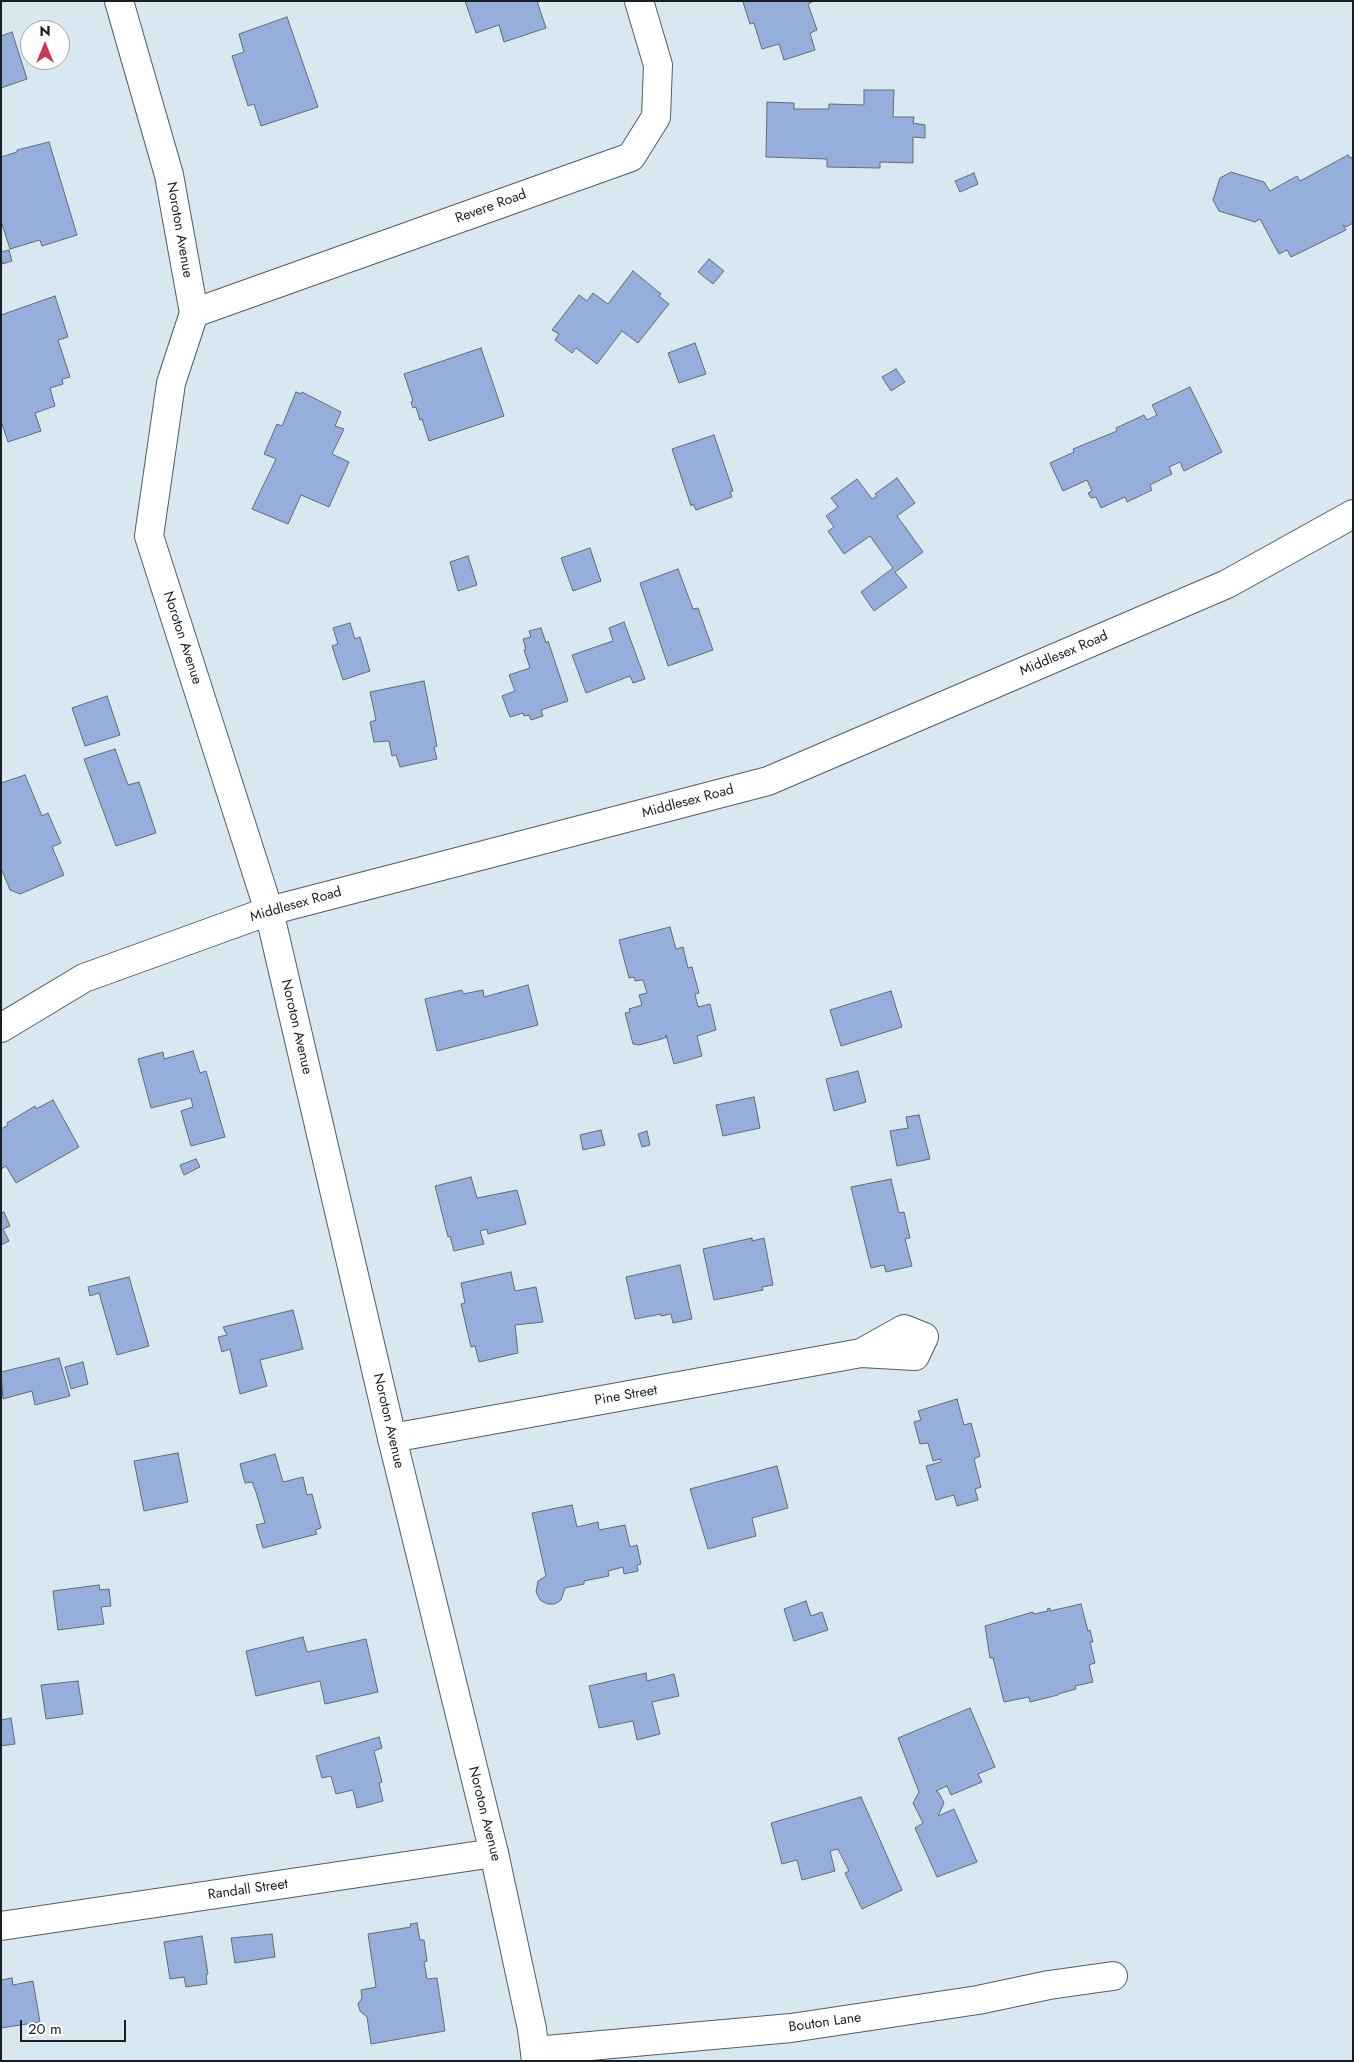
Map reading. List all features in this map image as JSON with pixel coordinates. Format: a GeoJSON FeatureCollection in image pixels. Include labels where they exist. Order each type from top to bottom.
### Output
{"type":"FeatureCollection","features":[{"type":"Feature","properties":{"kind":"street","name":"Noroton Avenue"},"geometry":{"type":"LineString","coordinates":[[119,1],[169,175],[194,313],[171,383],[149,536],[269,911],[392,1438],[494,1853],[536,2056]]}},
{"type":"Feature","properties":{"kind":"street","name":"Revere Road"},"geometry":{"type":"LineString","coordinates":[[194,313],[631,157],[656,117],[658,65],[638,1]]}},
{"type":"Feature","properties":{"kind":"street","name":"Middlesex Road"},"geometry":{"type":"LineString","coordinates":[[1,1028],[84,978],[269,911],[768,781],[1226,584],[1353,514]]}},
{"type":"Feature","properties":{"kind":"street","name":"Pine Street"},"geometry":{"type":"LineString","coordinates":[[392,1438],[861,1353]]}},
{"type":"Feature","properties":{"kind":"street","name":"Randall Street"},"geometry":{"type":"LineString","coordinates":[[1,1926],[494,1853]]}},
{"type":"Feature","properties":{"kind":"street","name":"Bouton Lane"},"geometry":{"type":"LineString","coordinates":[[536,2056],[791,2028],[978,2000],[1049,1985],[1113,1976]]}},
{"type":"Feature","properties":{"kind":"building"},"geometry":{"type":"Polygon","coordinates":[[[465,1],[537,1],[546,28],[504,42],[499,25],[476,33],[465,1]]]}},
{"type":"Feature","properties":{"kind":"building"},"geometry":{"type":"Polygon","coordinates":[[[814,1],[808,4],[817,30],[810,33],[815,50],[784,60],[779,44],[762,49],[754,23],[750,24],[743,2],[814,1]]]}},
{"type":"Feature","properties":{"kind":"building"},"geometry":{"type":"Polygon","coordinates":[[[287,17],[318,107],[261,126],[254,104],[248,106],[232,56],[244,52],[239,34],[287,17]]]}},
{"type":"Feature","properties":{"kind":"building"},"geometry":{"type":"Polygon","coordinates":[[[12,32],[20,57],[20,70],[24,70],[27,79],[1,88],[1,36],[12,32]]]}},
{"type":"Feature","properties":{"kind":"building"},"geometry":{"type":"Polygon","coordinates":[[[864,90],[894,90],[893,117],[914,117],[913,123],[925,125],[925,138],[913,137],[913,163],[880,162],[880,168],[827,167],[827,159],[766,157],[767,102],[794,103],[794,109],[829,109],[829,104],[864,105],[864,90]]]}},
{"type":"Feature","properties":{"kind":"building"},"geometry":{"type":"Polygon","coordinates":[[[49,142],[77,235],[42,246],[40,240],[10,249],[1,221],[1,157],[17,152],[17,150],[49,142]]]}},
{"type":"Feature","properties":{"kind":"building"},"geometry":{"type":"Polygon","coordinates":[[[1348,155],[1350,158],[1353,157],[1353,223],[1346,227],[1343,225],[1346,230],[1291,257],[1287,250],[1279,254],[1260,219],[1255,222],[1219,211],[1213,200],[1220,178],[1231,172],[1264,182],[1270,191],[1297,176],[1300,181],[1348,155]]]}},
{"type":"Feature","properties":{"kind":"building"},"geometry":{"type":"Polygon","coordinates":[[[974,173],[978,184],[960,192],[955,181],[974,173]]]}},
{"type":"Feature","properties":{"kind":"building"},"geometry":{"type":"Polygon","coordinates":[[[9,250],[12,261],[2,264],[1,252],[9,250]]]}},
{"type":"Feature","properties":{"kind":"building"},"geometry":{"type":"Polygon","coordinates":[[[709,259],[724,271],[713,284],[698,272],[709,259]]]}},
{"type":"Feature","properties":{"kind":"building"},"geometry":{"type":"Polygon","coordinates":[[[633,271],[661,294],[659,296],[669,304],[638,343],[622,331],[597,364],[576,348],[572,353],[555,340],[559,334],[552,330],[579,295],[587,301],[593,293],[608,304],[633,271]]]}},
{"type":"Feature","properties":{"kind":"building"},"geometry":{"type":"Polygon","coordinates":[[[55,296],[68,337],[58,340],[70,377],[62,379],[63,384],[50,388],[55,406],[35,413],[41,431],[8,442],[1,421],[1,315],[55,296]]]}},
{"type":"Feature","properties":{"kind":"building"},"geometry":{"type":"Polygon","coordinates":[[[695,343],[706,374],[679,383],[668,353],[695,343]]]}},
{"type":"Feature","properties":{"kind":"building"},"geometry":{"type":"Polygon","coordinates":[[[481,348],[504,416],[429,441],[422,419],[420,420],[416,407],[413,408],[411,402],[413,401],[404,374],[481,348]]]}},
{"type":"Feature","properties":{"kind":"building"},"geometry":{"type":"Polygon","coordinates":[[[896,369],[905,382],[891,391],[882,377],[896,369]]]}},
{"type":"Feature","properties":{"kind":"building"},"geometry":{"type":"Polygon","coordinates":[[[1190,387],[1222,452],[1184,471],[1180,462],[1169,467],[1172,474],[1150,485],[1152,490],[1127,502],[1125,497],[1101,508],[1096,497],[1091,498],[1088,493],[1092,491],[1087,480],[1063,491],[1050,463],[1074,452],[1073,449],[1117,431],[1116,428],[1144,415],[1147,420],[1157,415],[1152,405],[1190,387]]]}},
{"type":"Feature","properties":{"kind":"building"},"geometry":{"type":"Polygon","coordinates":[[[296,392],[301,394],[302,392],[341,412],[335,426],[344,429],[332,454],[349,462],[329,507],[301,495],[288,524],[252,509],[276,459],[264,454],[277,424],[282,426],[296,392]]]}},
{"type":"Feature","properties":{"kind":"building"},"geometry":{"type":"Polygon","coordinates":[[[714,435],[733,491],[730,492],[732,497],[696,510],[693,504],[691,506],[672,449],[714,435]]]}},
{"type":"Feature","properties":{"kind":"building"},"geometry":{"type":"Polygon","coordinates":[[[897,478],[915,503],[897,516],[923,552],[895,572],[907,587],[874,611],[861,592],[893,568],[870,536],[844,554],[828,531],[834,527],[826,516],[838,507],[831,498],[857,479],[872,499],[877,496],[875,494],[897,478]]]}},
{"type":"Feature","properties":{"kind":"building"},"geometry":{"type":"Polygon","coordinates":[[[590,548],[601,581],[573,591],[561,558],[590,548]]]}},
{"type":"Feature","properties":{"kind":"building"},"geometry":{"type":"Polygon","coordinates":[[[468,556],[477,585],[458,591],[450,562],[468,556]]]}},
{"type":"Feature","properties":{"kind":"building"},"geometry":{"type":"Polygon","coordinates":[[[678,569],[693,609],[698,608],[713,650],[668,666],[640,583],[678,569]]]}},
{"type":"Feature","properties":{"kind":"building"},"geometry":{"type":"Polygon","coordinates":[[[624,622],[645,679],[633,683],[630,676],[586,693],[572,655],[613,641],[609,628],[624,622]]]}},
{"type":"Feature","properties":{"kind":"building"},"geometry":{"type":"Polygon","coordinates":[[[350,623],[355,639],[360,637],[370,671],[343,680],[332,646],[338,644],[333,628],[350,623]]]}},
{"type":"Feature","properties":{"kind":"building"},"geometry":{"type":"Polygon","coordinates":[[[541,628],[546,643],[548,641],[568,701],[541,710],[543,716],[531,720],[529,715],[524,716],[523,713],[510,717],[502,696],[515,691],[509,675],[530,668],[524,650],[526,650],[523,639],[531,637],[529,631],[541,628]]]}},
{"type":"Feature","properties":{"kind":"building"},"geometry":{"type":"Polygon","coordinates":[[[424,681],[437,746],[434,747],[437,759],[400,767],[396,755],[392,756],[389,741],[374,742],[370,722],[376,720],[370,692],[424,681]]]}},
{"type":"Feature","properties":{"kind":"building"},"geometry":{"type":"Polygon","coordinates":[[[107,696],[120,735],[85,746],[72,708],[107,696]]]}},
{"type":"Feature","properties":{"kind":"building"},"geometry":{"type":"Polygon","coordinates":[[[115,749],[128,785],[139,782],[156,833],[116,846],[84,759],[115,749]]]}},
{"type":"Feature","properties":{"kind":"building"},"geometry":{"type":"Polygon","coordinates":[[[25,775],[42,816],[48,813],[61,843],[52,847],[64,875],[20,894],[10,890],[1,868],[1,783],[25,775]]]}},
{"type":"Feature","properties":{"kind":"building"},"geometry":{"type":"Polygon","coordinates":[[[670,927],[676,949],[683,947],[688,968],[692,967],[699,993],[695,994],[698,1007],[710,1004],[716,1030],[697,1036],[702,1056],[674,1064],[666,1035],[665,1038],[639,1045],[633,1044],[625,1013],[630,1012],[629,1009],[642,1005],[639,995],[647,993],[643,980],[635,981],[634,977],[629,978],[619,940],[670,927]]]}},
{"type":"Feature","properties":{"kind":"building"},"geometry":{"type":"Polygon","coordinates":[[[528,985],[538,1025],[437,1051],[425,999],[462,990],[463,994],[483,990],[484,997],[528,985]]]}},
{"type":"Feature","properties":{"kind":"building"},"geometry":{"type":"Polygon","coordinates":[[[891,991],[902,1027],[841,1046],[830,1010],[891,991]]]}},
{"type":"Feature","properties":{"kind":"building"},"geometry":{"type":"Polygon","coordinates":[[[193,1051],[200,1073],[206,1071],[225,1137],[191,1146],[181,1111],[193,1107],[191,1098],[151,1108],[138,1059],[163,1052],[164,1059],[193,1051]]]}},
{"type":"Feature","properties":{"kind":"building"},"geometry":{"type":"Polygon","coordinates":[[[858,1071],[866,1102],[834,1111],[826,1079],[858,1071]]]}},
{"type":"Feature","properties":{"kind":"building"},"geometry":{"type":"Polygon","coordinates":[[[754,1097],[760,1128],[723,1136],[716,1105],[754,1097]]]}},
{"type":"Feature","properties":{"kind":"building"},"geometry":{"type":"Polygon","coordinates":[[[53,1100],[79,1147],[16,1183],[6,1166],[1,1169],[1,1129],[8,1125],[7,1123],[35,1106],[36,1109],[53,1100]]]}},
{"type":"Feature","properties":{"kind":"building"},"geometry":{"type":"Polygon","coordinates":[[[919,1115],[930,1159],[897,1166],[890,1131],[908,1128],[906,1117],[919,1115]]]}},
{"type":"Feature","properties":{"kind":"building"},"geometry":{"type":"Polygon","coordinates":[[[601,1130],[605,1145],[583,1150],[580,1135],[601,1130]]]}},
{"type":"Feature","properties":{"kind":"building"},"geometry":{"type":"Polygon","coordinates":[[[647,1131],[650,1145],[642,1147],[638,1134],[647,1131]]]}},
{"type":"Feature","properties":{"kind":"building"},"geometry":{"type":"Polygon","coordinates":[[[196,1159],[200,1167],[184,1175],[180,1165],[196,1159]]]}},
{"type":"Feature","properties":{"kind":"building"},"geometry":{"type":"Polygon","coordinates":[[[471,1177],[477,1198],[517,1190],[526,1224],[488,1234],[487,1229],[480,1231],[484,1244],[454,1251],[450,1236],[448,1237],[435,1186],[471,1177]]]}},
{"type":"Feature","properties":{"kind":"building"},"geometry":{"type":"Polygon","coordinates":[[[891,1179],[899,1213],[904,1212],[910,1238],[905,1239],[912,1266],[886,1272],[884,1265],[871,1268],[851,1187],[891,1179]]]}},
{"type":"Feature","properties":{"kind":"building"},"geometry":{"type":"Polygon","coordinates":[[[4,1212],[10,1226],[3,1229],[9,1241],[1,1245],[1,1213],[4,1212]]]}},
{"type":"Feature","properties":{"kind":"building"},"geometry":{"type":"Polygon","coordinates":[[[752,1238],[752,1241],[764,1238],[773,1285],[762,1287],[763,1290],[714,1300],[703,1249],[752,1238]]]}},
{"type":"Feature","properties":{"kind":"building"},"geometry":{"type":"Polygon","coordinates":[[[680,1265],[692,1319],[673,1323],[671,1314],[661,1316],[661,1314],[635,1319],[626,1277],[680,1265]]]}},
{"type":"Feature","properties":{"kind":"building"},"geometry":{"type":"Polygon","coordinates":[[[511,1272],[515,1291],[536,1287],[543,1322],[515,1325],[518,1353],[479,1362],[475,1346],[471,1347],[461,1304],[465,1303],[461,1283],[511,1272]]]}},
{"type":"Feature","properties":{"kind":"building"},"geometry":{"type":"Polygon","coordinates":[[[129,1277],[149,1346],[117,1355],[99,1293],[90,1296],[88,1287],[129,1277]]]}},
{"type":"Feature","properties":{"kind":"building"},"geometry":{"type":"Polygon","coordinates":[[[293,1310],[303,1349],[260,1360],[267,1386],[240,1394],[230,1349],[222,1352],[218,1337],[227,1335],[223,1327],[293,1310]]]}},
{"type":"Feature","properties":{"kind":"building"},"geometry":{"type":"Polygon","coordinates":[[[59,1358],[70,1396],[35,1405],[32,1391],[3,1399],[1,1372],[59,1358]]]}},
{"type":"Feature","properties":{"kind":"building"},"geometry":{"type":"Polygon","coordinates":[[[83,1362],[88,1384],[71,1389],[65,1367],[83,1362]]]}},
{"type":"Feature","properties":{"kind":"building"},"geometry":{"type":"Polygon","coordinates":[[[957,1399],[964,1425],[971,1423],[980,1456],[974,1459],[981,1487],[975,1489],[978,1500],[957,1506],[954,1495],[936,1500],[926,1466],[941,1462],[941,1459],[933,1461],[928,1443],[920,1444],[914,1422],[921,1420],[918,1411],[957,1399]]]}},
{"type":"Feature","properties":{"kind":"building"},"geometry":{"type":"Polygon","coordinates":[[[178,1453],[188,1502],[144,1511],[134,1461],[178,1453]]]}},
{"type":"Feature","properties":{"kind":"building"},"geometry":{"type":"Polygon","coordinates":[[[275,1454],[283,1482],[303,1477],[307,1495],[312,1494],[321,1528],[315,1530],[317,1534],[263,1548],[256,1525],[265,1523],[252,1482],[245,1483],[240,1464],[275,1454]]]}},
{"type":"Feature","properties":{"kind":"building"},"geometry":{"type":"Polygon","coordinates":[[[777,1466],[788,1508],[752,1518],[756,1536],[708,1549],[690,1489],[777,1466]]]}},
{"type":"Feature","properties":{"kind":"building"},"geometry":{"type":"Polygon","coordinates":[[[572,1505],[577,1527],[598,1522],[599,1530],[625,1525],[630,1547],[637,1545],[641,1564],[637,1565],[638,1571],[624,1574],[623,1567],[608,1571],[609,1576],[584,1581],[584,1584],[565,1588],[561,1600],[555,1604],[547,1604],[540,1600],[536,1592],[538,1581],[546,1576],[532,1513],[572,1505]]]}},
{"type":"Feature","properties":{"kind":"building"},"geometry":{"type":"Polygon","coordinates":[[[99,1585],[100,1590],[109,1589],[111,1606],[101,1607],[104,1624],[58,1630],[53,1591],[99,1585]]]}},
{"type":"Feature","properties":{"kind":"building"},"geometry":{"type":"Polygon","coordinates":[[[806,1601],[811,1616],[822,1612],[828,1630],[794,1641],[784,1609],[806,1601]]]}},
{"type":"Feature","properties":{"kind":"building"},"geometry":{"type":"Polygon","coordinates":[[[1081,1604],[1093,1642],[1090,1642],[1095,1663],[1089,1665],[1093,1682],[1075,1686],[1076,1689],[1058,1695],[1030,1702],[1029,1697],[1004,1702],[993,1658],[990,1658],[985,1626],[1033,1612],[1034,1614],[1048,1611],[1047,1609],[1050,1608],[1050,1611],[1081,1604]]]}},
{"type":"Feature","properties":{"kind":"building"},"geometry":{"type":"Polygon","coordinates":[[[303,1637],[307,1652],[366,1639],[378,1692],[325,1704],[320,1681],[256,1696],[246,1651],[303,1637]]]}},
{"type":"Feature","properties":{"kind":"building"},"geometry":{"type":"Polygon","coordinates":[[[646,1673],[647,1681],[674,1674],[679,1696],[652,1702],[660,1734],[637,1740],[633,1721],[599,1728],[589,1686],[646,1673]]]}},
{"type":"Feature","properties":{"kind":"building"},"geometry":{"type":"Polygon","coordinates":[[[78,1681],[83,1714],[46,1719],[41,1685],[78,1681]]]}},
{"type":"Feature","properties":{"kind":"building"},"geometry":{"type":"Polygon","coordinates":[[[970,1708],[995,1767],[978,1774],[982,1782],[951,1795],[947,1786],[936,1791],[944,1803],[938,1816],[954,1809],[977,1862],[937,1877],[915,1828],[923,1823],[913,1803],[919,1792],[898,1738],[970,1708]]]}},
{"type":"Feature","properties":{"kind":"building"},"geometry":{"type":"Polygon","coordinates":[[[11,1718],[15,1744],[1,1746],[1,1720],[11,1718]]]}},
{"type":"Feature","properties":{"kind":"building"},"geometry":{"type":"Polygon","coordinates":[[[379,1737],[382,1748],[374,1751],[382,1782],[379,1783],[383,1801],[357,1808],[353,1790],[336,1794],[331,1776],[322,1778],[316,1756],[379,1737]]]}},
{"type":"Feature","properties":{"kind":"building"},"geometry":{"type":"Polygon","coordinates":[[[861,1797],[902,1890],[862,1909],[845,1873],[849,1871],[838,1849],[830,1851],[835,1871],[802,1880],[797,1860],[782,1864],[771,1823],[861,1797]]]}},
{"type":"Feature","properties":{"kind":"building"},"geometry":{"type":"Polygon","coordinates":[[[417,1923],[420,1940],[424,1940],[427,1961],[424,1962],[427,1979],[437,1978],[445,2031],[371,2044],[367,2017],[360,2011],[358,2004],[362,1998],[361,1990],[376,1987],[368,1934],[411,1927],[410,1924],[417,1923]]]}},
{"type":"Feature","properties":{"kind":"building"},"geometry":{"type":"Polygon","coordinates":[[[272,1934],[275,1957],[235,1963],[231,1938],[272,1934]]]}},
{"type":"Feature","properties":{"kind":"building"},"geometry":{"type":"Polygon","coordinates":[[[202,1936],[208,1974],[206,1975],[207,1984],[186,1987],[184,1977],[170,1979],[164,1942],[202,1936]]]}},
{"type":"Feature","properties":{"kind":"building"},"geometry":{"type":"Polygon","coordinates":[[[12,1978],[13,1985],[33,1981],[40,2022],[1,2028],[1,1980],[12,1978]]]}}]}
